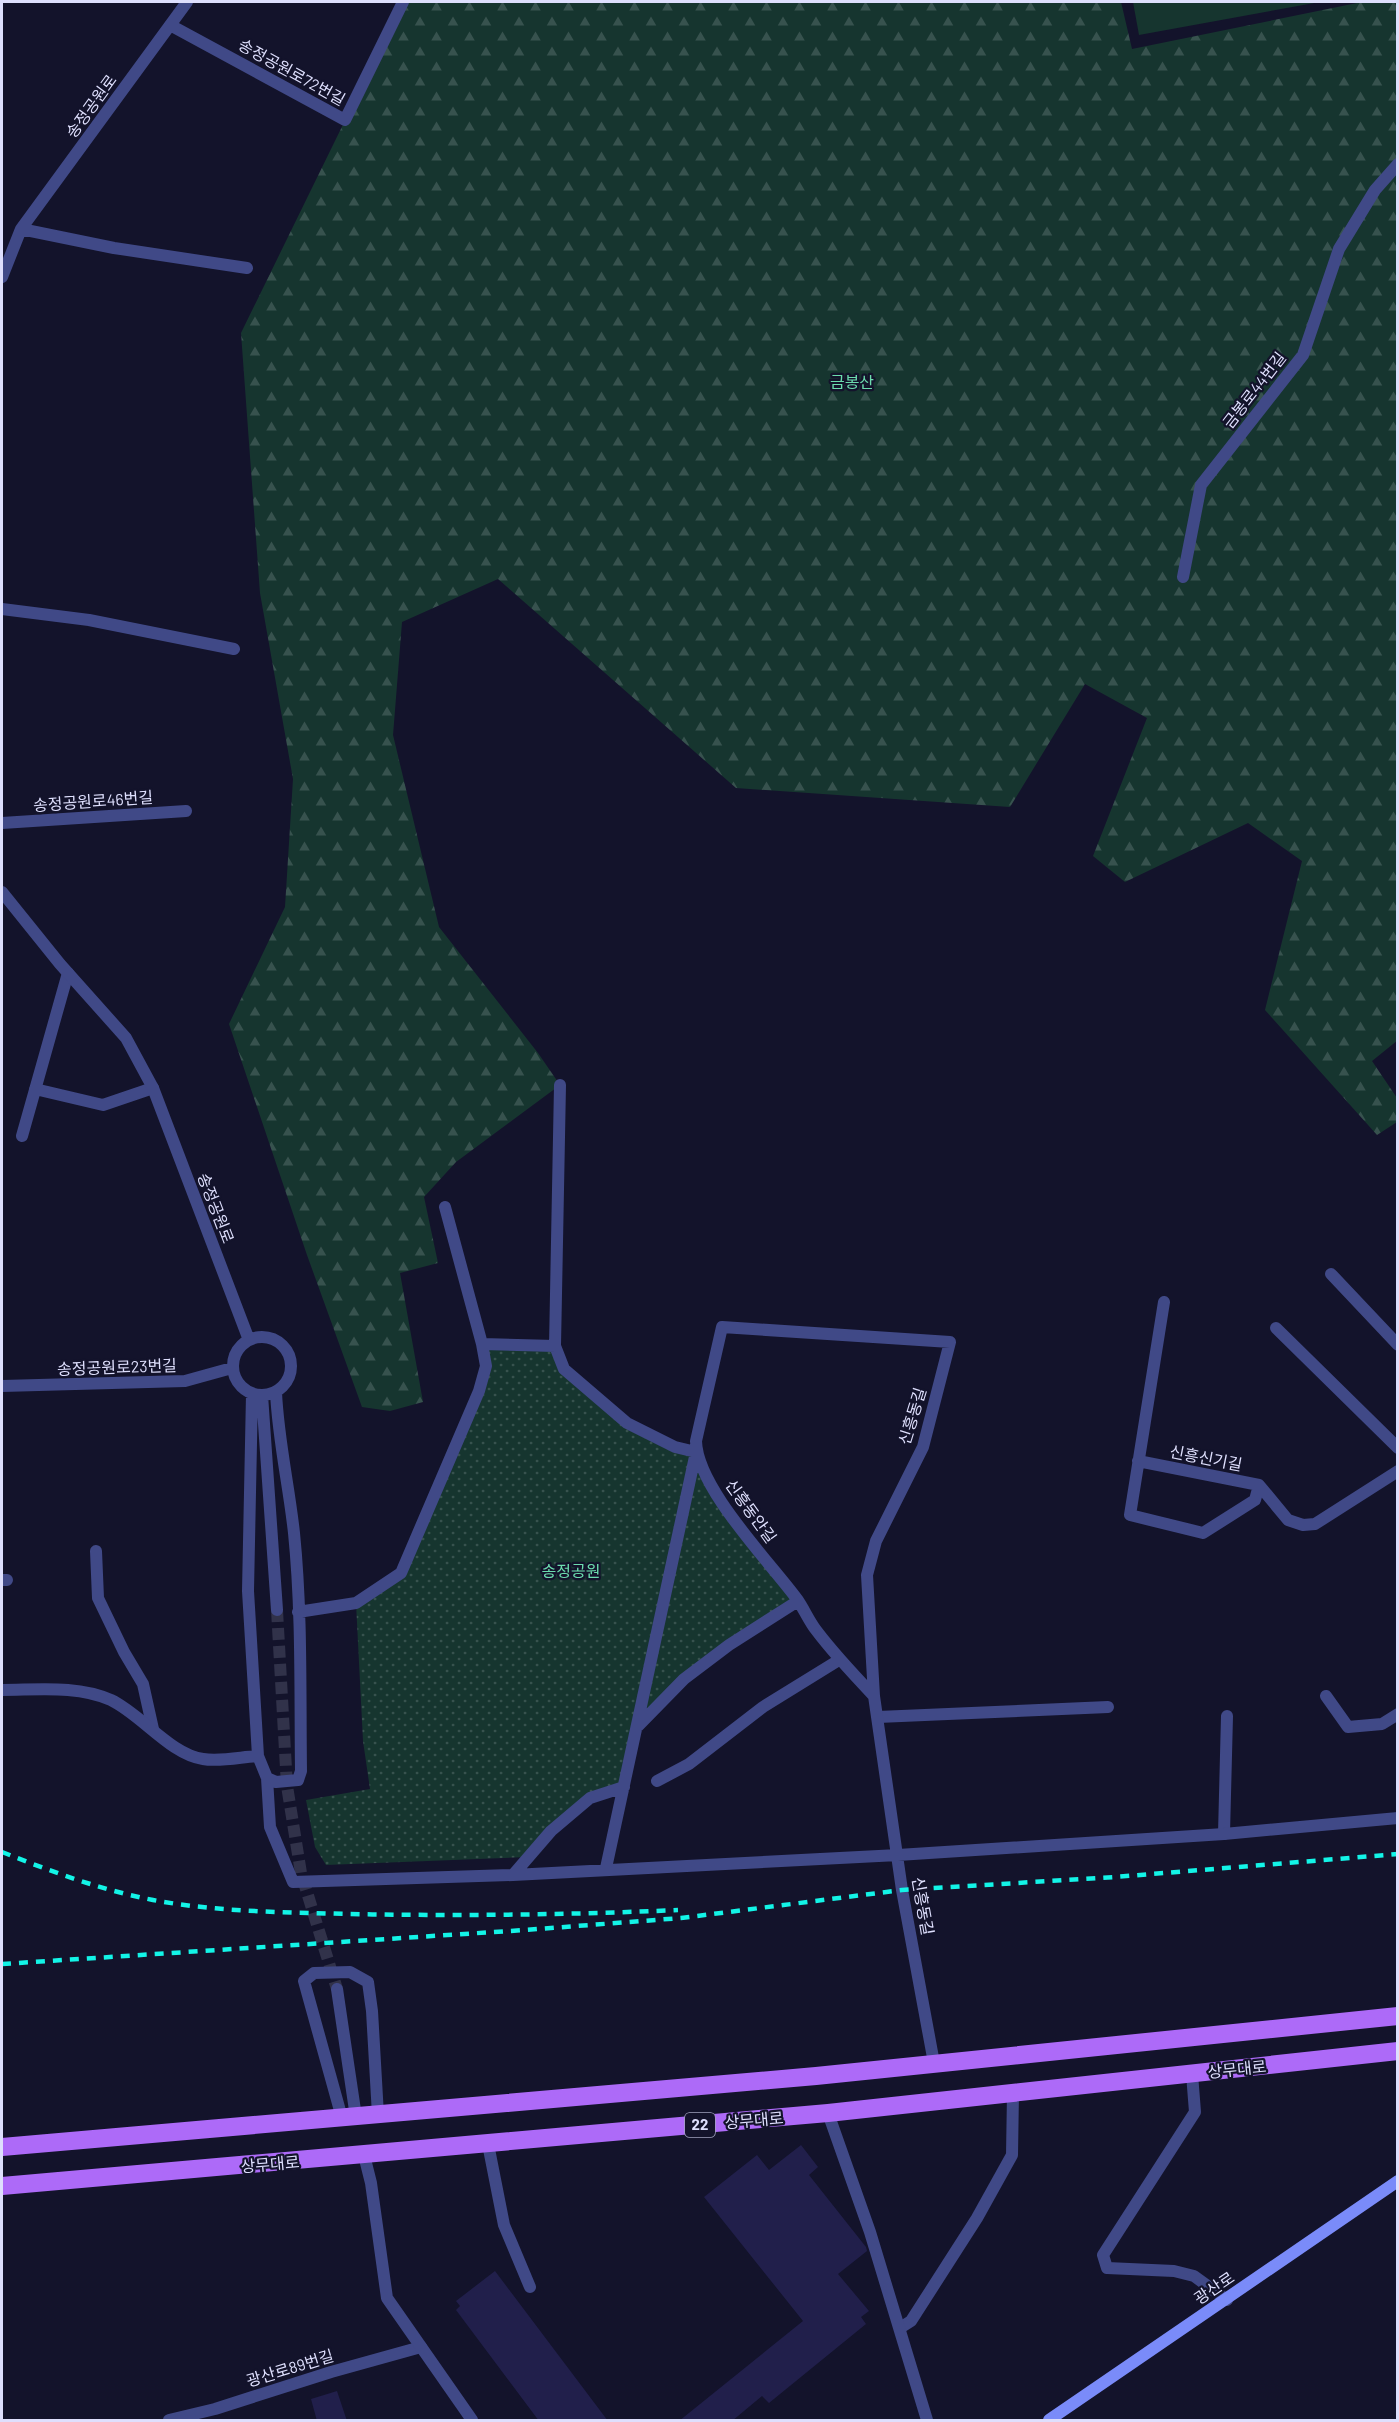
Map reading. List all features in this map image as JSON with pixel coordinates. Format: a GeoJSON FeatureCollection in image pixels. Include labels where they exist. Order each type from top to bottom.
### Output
{"type":"FeatureCollection","features":[{"type":"Feature","properties":{"kind":"main road"},"geometry":{"type":"LineString","coordinates":[[2,2147],[816,2076],[1398,2016]]}},
{"type":"Feature","properties":{"kind":"main road","name":"상무대로"},"geometry":{"type":"LineString","coordinates":[[2,2186],[488,2145],[828,2113],[1398,2051]]}},
{"type":"Feature","properties":{"kind":"main road","name":"광산로"},"geometry":{"type":"LineString","coordinates":[[1048,2421],[1398,2181]]}},
{"type":"Feature","properties":{"kind":"street","name":"송정공원로"},"geometry":{"type":"LineString","coordinates":[[2,277],[21,229],[187,2]]}},
{"type":"Feature","properties":{"kind":"street","name":"송정공원로72번길"},"geometry":{"type":"LineString","coordinates":[[170,25],[345,120],[403,2]]}},
{"type":"Feature","properties":{"kind":"street","name":"금봉로44번길"},"geometry":{"type":"LineString","coordinates":[[1183,577],[1201,485],[1303,355],[1339,249],[1375,190],[1398,164]]}},
{"type":"Feature","properties":{"kind":"street"},"geometry":{"type":"LineString","coordinates":[[21,229],[114,248],[247,268]]}},
{"type":"Feature","properties":{"kind":"street"},"geometry":{"type":"LineString","coordinates":[[2,609],[99,622],[234,649]]}},
{"type":"Feature","properties":{"kind":"street","name":"송정공원로46번길"},"geometry":{"type":"LineString","coordinates":[[2,823],[186,811]]}},
{"type":"Feature","properties":{"kind":"street","name":"송정공원로"},"geometry":{"type":"LineString","coordinates":[[2,892],[68,973],[126,1038],[153,1088],[249,1340]]}},
{"type":"Feature","properties":{"kind":"street"},"geometry":{"type":"LineString","coordinates":[[22,1136],[68,973]]}},
{"type":"Feature","properties":{"kind":"street"},"geometry":{"type":"LineString","coordinates":[[560,1085],[555,1346],[564,1369],[627,1423],[675,1447],[696,1452],[606,1868]]}},
{"type":"Feature","properties":{"kind":"street"},"geometry":{"type":"LineString","coordinates":[[35,1089],[103,1104],[153,1088]]}},
{"type":"Feature","properties":{"kind":"street"},"geometry":{"type":"LineString","coordinates":[[298,1612],[356,1602],[401,1573],[478,1391],[486,1366],[445,1208]]}},
{"type":"Feature","properties":{"kind":"street"},"geometry":{"type":"LineString","coordinates":[[1331,1274],[1398,1345]]}},
{"type":"Feature","properties":{"kind":"street"},"geometry":{"type":"LineString","coordinates":[[1164,1302],[1130,1515],[1203,1533],[1256,1500],[1259,1485]]}},
{"type":"Feature","properties":{"kind":"street","name":"신흥동길"},"geometry":{"type":"LineString","coordinates":[[696,1452],[696,1441],[722,1327],[950,1342],[923,1447],[892,1506],[870,1559],[868,1590],[874,1696],[898,1856],[934,2063]]}},
{"type":"Feature","properties":{"kind":"street"},"geometry":{"type":"LineString","coordinates":[[1276,1328],[1398,1448]]}},
{"type":"Feature","properties":{"kind":"street"},"geometry":{"type":"LineString","coordinates":[[262,1337],[272,1338],[286,1350],[290,1359],[289,1378],[276,1392],[257,1394],[240,1386],[232,1368],[233,1358],[237,1349],[249,1340],[262,1337]]}},
{"type":"Feature","properties":{"kind":"street"},"geometry":{"type":"LineString","coordinates":[[482,1344],[555,1346]]}},
{"type":"Feature","properties":{"kind":"street","name":"송정공원로23번길"},"geometry":{"type":"LineString","coordinates":[[2,1386],[185,1381],[232,1368]]}},
{"type":"Feature","properties":{"kind":"street"},"geometry":{"type":"LineString","coordinates":[[267,1778],[276,1782],[298,1780],[301,1771],[294,1533],[277,1418],[276,1392]]}},
{"type":"Feature","properties":{"kind":"street"},"geometry":{"type":"LineString","coordinates":[[257,1394],[277,1610]]}},
{"type":"Feature","properties":{"kind":"street"},"geometry":{"type":"LineString","coordinates":[[257,1394],[248,1591],[258,1756],[267,1778],[270,1827],[293,1882],[513,1875],[606,1868],[898,1856],[1224,1834],[1398,1818]]}},
{"type":"Feature","properties":{"kind":"street","name":"신흥동안길"},"geometry":{"type":"LineString","coordinates":[[696,1452],[717,1497],[798,1601],[839,1660],[874,1696]]}},
{"type":"Feature","properties":{"kind":"street","name":"신흥신기길"},"geometry":{"type":"LineString","coordinates":[[1138,1461],[1259,1485],[1288,1520],[1302,1525],[1315,1524],[1398,1471]]}},
{"type":"Feature","properties":{"kind":"street"},"geometry":{"type":"LineString","coordinates":[[96,1551],[98,1598],[143,1684],[153,1729]]}},
{"type":"Feature","properties":{"kind":"street"},"geometry":{"type":"LineString","coordinates":[[637,1727],[684,1679],[729,1645],[798,1601]]}},
{"type":"Feature","properties":{"kind":"street"},"geometry":{"type":"LineString","coordinates":[[657,1781],[689,1764],[763,1707],[839,1660]]}},
{"type":"Feature","properties":{"kind":"street"},"geometry":{"type":"LineString","coordinates":[[2,1690],[67,1690],[92,1694],[111,1701],[153,1729],[180,1752],[204,1760],[258,1756]]}},
{"type":"Feature","properties":{"kind":"street"},"geometry":{"type":"LineString","coordinates":[[1326,1696],[1348,1727],[1382,1724],[1398,1714]]}},
{"type":"Feature","properties":{"kind":"street"},"geometry":{"type":"LineString","coordinates":[[878,1717],[1108,1707]]}},
{"type":"Feature","properties":{"kind":"street"},"geometry":{"type":"LineString","coordinates":[[1224,1834],[1227,1716]]}},
{"type":"Feature","properties":{"kind":"street"},"geometry":{"type":"LineString","coordinates":[[513,1875],[551,1831],[590,1798],[624,1787]]}},
{"type":"Feature","properties":{"kind":"street"},"geometry":{"type":"LineString","coordinates":[[349,2117],[304,1981],[314,1973],[350,1972],[368,1982],[372,2011],[378,2115]]}},
{"type":"Feature","properties":{"kind":"street"},"geometry":{"type":"LineString","coordinates":[[338,1989],[349,2117]]}},
{"type":"Feature","properties":{"kind":"street"},"geometry":{"type":"LineString","coordinates":[[1192,2074],[1195,2112],[1103,2255],[1107,2268],[1174,2271],[1194,2276],[1227,2300]]}},
{"type":"Feature","properties":{"kind":"street"},"geometry":{"type":"LineString","coordinates":[[900,2328],[911,2321],[977,2218],[1012,2155],[1013,2093]]}},
{"type":"Feature","properties":{"kind":"street"},"geometry":{"type":"LineString","coordinates":[[828,2113],[870,2232],[927,2421]]}},
{"type":"Feature","properties":{"kind":"street"},"geometry":{"type":"LineString","coordinates":[[488,2145],[504,2225],[530,2287]]}},
{"type":"Feature","properties":{"kind":"street"},"geometry":{"type":"LineString","coordinates":[[364,2155],[371,2183],[387,2298],[472,2421]]}},
{"type":"Feature","properties":{"kind":"street","name":"광산로89번길"},"geometry":{"type":"LineString","coordinates":[[169,2421],[422,2347]]}},
{"type":"Feature","properties":{"kind":"green space","name":"금봉산"},"geometry":{"type":"Polygon","coordinates":[[[403,2],[1121,2],[1132,49],[1362,2],[1397,2],[1398,1040],[1372,1061],[1397,1098],[1397,1122],[1377,1135],[1265,1010],[1302,861],[1248,823],[1125,882],[1093,856],[1147,718],[1085,684],[1010,807],[736,788],[498,579],[402,622],[393,735],[439,927],[538,1053],[560,1085],[456,1162],[424,1197],[438,1263],[400,1273],[423,1402],[390,1411],[362,1407],[307,1255],[229,1024],[285,907],[293,779],[260,593],[241,333],[403,2]]]}},
{"type":"Feature","properties":{"kind":"green space"},"geometry":{"type":"Polygon","coordinates":[[[1133,2],[1320,2],[1139,35],[1133,2]]]}},
{"type":"Feature","properties":{"kind":"green space","name":"송정공원"},"geometry":{"type":"Polygon","coordinates":[[[482,1344],[555,1346],[564,1369],[627,1423],[696,1452],[717,1497],[798,1601],[729,1645],[637,1727],[624,1787],[590,1798],[527,1857],[326,1865],[315,1847],[306,1800],[370,1789],[363,1741],[356,1603],[401,1573],[479,1391],[482,1344]]]}},
{"type":"Feature","properties":{"kind":"building"},"geometry":{"type":"Polygon","coordinates":[[[801,2145],[818,2167],[809,2175],[866,2247],[867,2251],[838,2274],[869,2311],[861,2317],[866,2324],[769,2403],[762,2396],[732,2421],[679,2421],[803,2321],[704,2197],[757,2155],[769,2170],[801,2145]]]}},
{"type":"Feature","properties":{"kind":"building"},"geometry":{"type":"Polygon","coordinates":[[[495,2271],[608,2421],[539,2421],[456,2310],[460,2306],[456,2301],[495,2271]]]}},
{"type":"Feature","properties":{"kind":"building"},"geometry":{"type":"Polygon","coordinates":[[[337,2391],[347,2421],[317,2421],[311,2399],[337,2391]]]}},
{"type":"Feature","properties":{"kind":"tunnel"},"geometry":{"type":"LineString","coordinates":[[277,1610],[287,1786],[301,1873],[337,1989]]}},
{"type":"Feature","properties":{"kind":"railway"},"geometry":{"type":"LineString","coordinates":[[2,1852],[114,1891],[177,1904],[225,1909],[298,1913],[430,1915],[678,1910]]}},
{"type":"Feature","properties":{"kind":"railway"},"geometry":{"type":"LineString","coordinates":[[2,1964],[681,1918],[902,1890],[1115,1877],[1398,1854]]}}]}
